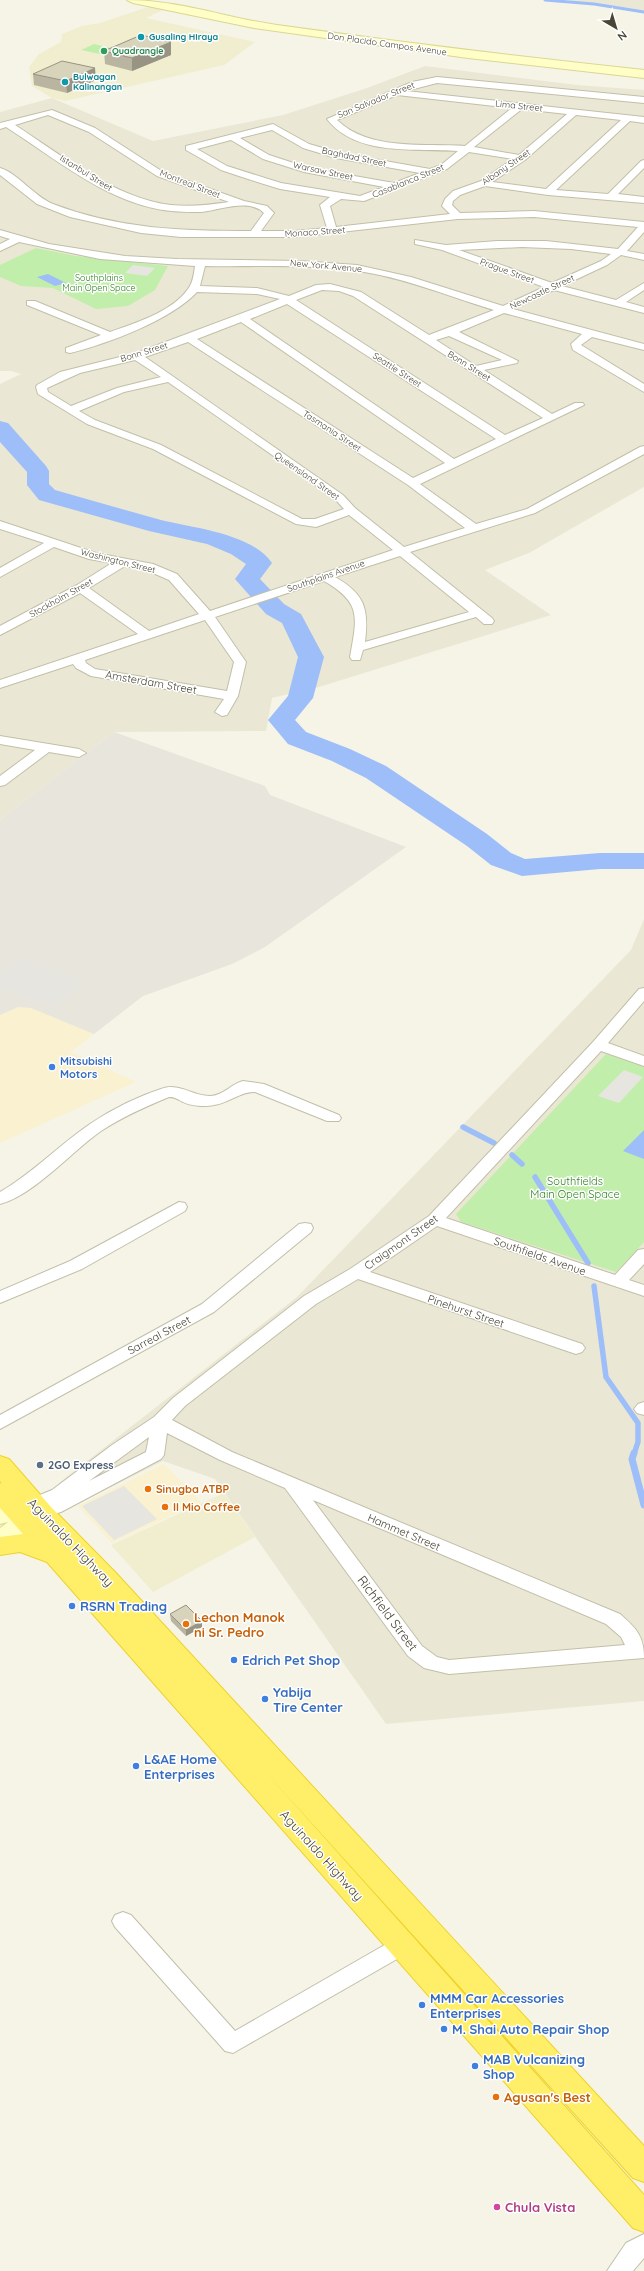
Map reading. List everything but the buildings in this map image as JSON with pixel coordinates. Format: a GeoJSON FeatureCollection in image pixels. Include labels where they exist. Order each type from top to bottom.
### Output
{"type":"FeatureCollection","features":[{"type":"Feature","properties":{"kind":"highway","name":"Aguinaldo Highway"},"geometry":{"type":"LineString","coordinates":[[0,1465],[20,1509],[56,1556],[644,2218]]}},
{"type":"Feature","properties":{"kind":"highway","name":"Aguinaldo Highway"},"geometry":{"type":"LineString","coordinates":[[20,1509],[106,1579],[644,2168]]}},
{"type":"Feature","properties":{"kind":"highway"},"geometry":{"type":"LineString","coordinates":[[0,1546],[21,1543],[56,1556]]}},
{"type":"Feature","properties":{"kind":"main road","name":"Don Placido Campos Avenue"},"geometry":{"type":"LineString","coordinates":[[133,0],[156,3],[254,25],[483,57],[644,74]]}},
{"type":"Feature","properties":{"kind":"main road"},"geometry":{"type":"LineString","coordinates":[[156,3],[178,0]]}},
{"type":"Feature","properties":{"kind":"main road"},"geometry":{"type":"LineString","coordinates":[[0,1542],[20,1509]]}},
{"type":"Feature","properties":{"kind":"street","name":"San Salvador Street"},"geometry":{"type":"LineString","coordinates":[[522,158],[468,149],[384,144],[362,140],[346,133],[331,119],[415,84],[437,80],[644,100]]}},
{"type":"Feature","properties":{"kind":"street","name":"Lima Street"},"geometry":{"type":"LineString","coordinates":[[394,92],[644,120]]}},
{"type":"Feature","properties":{"kind":"street","name":"Casablanca Street"},"geometry":{"type":"LineString","coordinates":[[189,148],[224,168],[280,186],[361,199],[444,167],[520,106]]}},
{"type":"Feature","properties":{"kind":"street","name":"Montreal Street"},"geometry":{"type":"LineString","coordinates":[[4,125],[49,112],[92,130],[160,174],[268,211],[269,213],[254,234]]}},
{"type":"Feature","properties":{"kind":"street","name":"Albany Street"},"geometry":{"type":"LineString","coordinates":[[458,216],[447,206],[448,202],[454,195],[483,183],[522,158],[574,112]]}},
{"type":"Feature","properties":{"kind":"street"},"geometry":{"type":"LineString","coordinates":[[548,192],[628,118]]}},
{"type":"Feature","properties":{"kind":"street","name":"Istanbul Street"},"geometry":{"type":"LineString","coordinates":[[4,125],[120,194],[165,207],[195,210],[241,203]]}},
{"type":"Feature","properties":{"kind":"street","name":"Baghdad Street"},"geometry":{"type":"LineString","coordinates":[[189,148],[273,127],[306,146],[339,156],[431,172]]}},
{"type":"Feature","properties":{"kind":"street","name":"Warsaw Street"},"geometry":{"type":"LineString","coordinates":[[232,137],[266,157],[307,170],[396,186]]}},
{"type":"Feature","properties":{"kind":"street"},"geometry":{"type":"LineString","coordinates":[[611,196],[644,163]]}},
{"type":"Feature","properties":{"kind":"street","name":"Monaco Street"},"geometry":{"type":"LineString","coordinates":[[0,171],[40,202],[73,215],[141,230],[212,235],[295,234],[458,216],[534,214],[644,225]]}},
{"type":"Feature","properties":{"kind":"street"},"geometry":{"type":"LineString","coordinates":[[483,183],[518,190],[611,196],[644,200]]}},
{"type":"Feature","properties":{"kind":"street"},"geometry":{"type":"LineString","coordinates":[[333,231],[325,205],[338,196]]}},
{"type":"Feature","properties":{"kind":"street","name":"Newcastle Street"},"geometry":{"type":"LineString","coordinates":[[427,340],[450,332],[554,288],[604,263],[621,251],[644,225]]}},
{"type":"Feature","properties":{"kind":"street","name":"New York Avenue"},"geometry":{"type":"LineString","coordinates":[[0,233],[54,248],[122,258],[201,263],[304,263],[382,273],[503,310],[644,347]]}},
{"type":"Feature","properties":{"kind":"street"},"geometry":{"type":"LineString","coordinates":[[0,248],[18,239]]}},
{"type":"Feature","properties":{"kind":"street","name":"Prague Street"},"geometry":{"type":"LineString","coordinates":[[418,242],[445,248],[554,288],[644,310]]}},
{"type":"Feature","properties":{"kind":"street"},"geometry":{"type":"LineString","coordinates":[[445,248],[489,244],[551,243],[621,251],[644,257]]}},
{"type":"Feature","properties":{"kind":"street"},"geometry":{"type":"LineString","coordinates":[[70,350],[163,312],[178,303],[193,289],[201,263]]}},
{"type":"Feature","properties":{"kind":"street"},"geometry":{"type":"LineString","coordinates":[[616,304],[644,286]]}},
{"type":"Feature","properties":{"kind":"street","name":"Bonn Street"},"geometry":{"type":"LineString","coordinates":[[351,510],[316,523],[300,522],[158,447],[91,422],[42,394],[41,387],[48,382],[94,365],[137,356],[189,338],[320,287],[342,288],[357,294],[551,418]]}},
{"type":"Feature","properties":{"kind":"street","name":"Seattle Street"},"geometry":{"type":"LineString","coordinates":[[193,289],[257,291],[289,299],[505,440]]}},
{"type":"Feature","properties":{"kind":"street"},"geometry":{"type":"LineString","coordinates":[[31,303],[109,335]]}},
{"type":"Feature","properties":{"kind":"street"},"geometry":{"type":"LineString","coordinates":[[242,318],[454,464]]}},
{"type":"Feature","properties":{"kind":"street"},"geometry":{"type":"LineString","coordinates":[[450,332],[513,361],[476,370]]}},
{"type":"Feature","properties":{"kind":"street"},"geometry":{"type":"LineString","coordinates":[[591,333],[576,344],[577,348],[644,389]]}},
{"type":"Feature","properties":{"kind":"street","name":"Tasmania Street"},"geometry":{"type":"LineString","coordinates":[[189,338],[412,483],[473,528]]}},
{"type":"Feature","properties":{"kind":"street","name":"Queensland Street"},"geometry":{"type":"LineString","coordinates":[[137,356],[338,497],[351,510],[488,621]]}},
{"type":"Feature","properties":{"kind":"street"},"geometry":{"type":"LineString","coordinates":[[71,410],[121,390],[168,379]]}},
{"type":"Feature","properties":{"kind":"street"},"geometry":{"type":"LineString","coordinates":[[412,483],[579,405]]}},
{"type":"Feature","properties":{"kind":"street","name":"Southplains Avenue"},"geometry":{"type":"LineString","coordinates":[[0,684],[228,610],[324,576],[531,511],[644,449]]}},
{"type":"Feature","properties":{"kind":"street","name":"Washington Street"},"geometry":{"type":"LineString","coordinates":[[0,525],[53,543],[121,563],[149,567],[173,577],[208,616],[240,662],[232,696],[222,712]]}},
{"type":"Feature","properties":{"kind":"street"},"geometry":{"type":"LineString","coordinates":[[0,573],[53,543]]}},
{"type":"Feature","properties":{"kind":"street","name":"Stockholm Street"},"geometry":{"type":"LineString","coordinates":[[0,631],[81,588],[121,563]]}},
{"type":"Feature","properties":{"kind":"street"},"geometry":{"type":"LineString","coordinates":[[324,576],[352,594],[358,603],[360,613],[357,653],[478,613]]}},
{"type":"Feature","properties":{"kind":"street"},"geometry":{"type":"LineString","coordinates":[[81,588],[148,636]]}},
{"type":"Feature","properties":{"kind":"street","name":"Amsterdam Street"},"geometry":{"type":"LineString","coordinates":[[78,658],[80,665],[91,672],[232,696]]}},
{"type":"Feature","properties":{"kind":"street"},"geometry":{"type":"LineString","coordinates":[[0,670],[13,680]]}},
{"type":"Feature","properties":{"kind":"street"},"geometry":{"type":"LineString","coordinates":[[0,740],[79,753]]}},
{"type":"Feature","properties":{"kind":"street"},"geometry":{"type":"LineString","coordinates":[[0,782],[46,748]]}},
{"type":"Feature","properties":{"kind":"street","name":"Craigmont Street"},"geometry":{"type":"LineString","coordinates":[[20,1509],[59,1495],[118,1449],[160,1421],[179,1402],[310,1300],[356,1273],[435,1220],[598,1045],[644,992]]}},
{"type":"Feature","properties":{"kind":"street"},"geometry":{"type":"LineString","coordinates":[[598,1045],[644,1061]]}},
{"type":"Feature","properties":{"kind":"street"},"geometry":{"type":"LineString","coordinates":[[0,1200],[24,1185],[95,1128],[124,1111],[166,1092],[178,1092],[189,1099],[213,1101],[230,1096],[243,1086],[258,1087],[333,1118]]}},
{"type":"Feature","properties":{"kind":"street"},"geometry":{"type":"LineString","coordinates":[[0,1298],[76,1265],[179,1207]]}},
{"type":"Feature","properties":{"kind":"street","name":"Southfields Avenue"},"geometry":{"type":"LineString","coordinates":[[435,1220],[644,1291]]}},
{"type":"Feature","properties":{"kind":"street","name":"Sarreal Street"},"geometry":{"type":"LineString","coordinates":[[0,1423],[69,1383],[208,1308],[305,1228]]}},
{"type":"Feature","properties":{"kind":"street"},"geometry":{"type":"LineString","coordinates":[[618,1282],[644,1254]]}},
{"type":"Feature","properties":{"kind":"street","name":"Pinehurst Street"},"geometry":{"type":"LineString","coordinates":[[356,1273],[576,1348]]}},
{"type":"Feature","properties":{"kind":"street"},"geometry":{"type":"LineString","coordinates":[[20,1509],[155,1456],[160,1421]]}},
{"type":"Feature","properties":{"kind":"street","name":"Hammet Street"},"geometry":{"type":"LineString","coordinates":[[160,1421],[226,1456],[292,1485],[613,1619],[628,1632],[641,1651]]}},
{"type":"Feature","properties":{"kind":"street","name":"Richfield Street"},"geometry":{"type":"LineString","coordinates":[[292,1485],[415,1651],[431,1663],[449,1667],[641,1651]]}},
{"type":"Feature","properties":{"kind":"street"},"geometry":{"type":"LineString","coordinates":[[123,1921],[233,2044],[403,1945]]}},
{"type":"Feature","properties":{"kind":"street"},"geometry":{"type":"LineString","coordinates":[[619,2271],[634,2252],[644,2245]]}},
{"type":"Feature","properties":{"kind":"shaded area"},"geometry":{"type":"Polygon","coordinates":[[[565,0],[644,0],[644,12],[594,4],[565,0]]]}},
{"type":"Feature","properties":{"kind":"shaded area"},"geometry":{"type":"Polygon","coordinates":[[[151,6],[165,9],[146,18],[255,42],[224,65],[65,101],[52,98],[32,86],[29,67],[39,54],[61,42],[62,34],[82,26],[100,23],[151,6]]]}},
{"type":"Feature","properties":{"kind":"shaded area"},"geometry":{"type":"Polygon","coordinates":[[[425,66],[577,85],[644,90],[644,487],[529,553],[485,570],[551,615],[319,687],[272,698],[266,731],[114,732],[0,820],[0,384],[21,374],[11,371],[0,371],[0,112],[52,98],[153,141],[283,115],[367,88],[425,66]]]}},
{"type":"Feature","properties":{"kind":"shaded area"},"geometry":{"type":"Polygon","coordinates":[[[133,265],[155,268],[147,276],[125,273],[133,265]]]}},
{"type":"Feature","properties":{"kind":"shaded area","name":"Mitsubishi Motors"},"geometry":{"type":"Polygon","coordinates":[[[114,732],[265,786],[270,795],[406,847],[265,947],[232,964],[143,996],[94,1034],[31,1008],[18,1007],[0,1015],[0,820],[114,732]]]}},
{"type":"Feature","properties":{"kind":"shaded area"},"geometry":{"type":"Polygon","coordinates":[[[644,919],[644,1701],[386,1724],[215,1479],[163,1461],[83,1501],[59,1483],[297,1297],[631,950],[644,919]]]}},
{"type":"Feature","properties":{"kind":"shaded area"},"geometry":{"type":"Polygon","coordinates":[[[23,958],[86,983],[53,1007],[0,988],[0,974],[23,958]]]}},
{"type":"Feature","properties":{"kind":"shaded area","name":"Mitsubishi Motors"},"geometry":{"type":"Polygon","coordinates":[[[18,1007],[31,1008],[94,1034],[71,1052],[136,1082],[0,1143],[0,1015],[18,1007]]]}},
{"type":"Feature","properties":{"kind":"shaded area"},"geometry":{"type":"Polygon","coordinates":[[[624,1070],[643,1077],[619,1103],[598,1096],[624,1070]]]}},
{"type":"Feature","properties":{"kind":"shaded area"},"geometry":{"type":"Polygon","coordinates":[[[164,1464],[201,1502],[112,1543],[78,1506],[164,1464]]]}},
{"type":"Feature","properties":{"kind":"shaded area"},"geometry":{"type":"Polygon","coordinates":[[[124,1486],[157,1519],[114,1540],[82,1506],[124,1486]]]}},
{"type":"Feature","properties":{"kind":"shaded area"},"geometry":{"type":"Polygon","coordinates":[[[224,1493],[255,1537],[153,1592],[111,1545],[224,1493]]]}},
{"type":"Feature","properties":{"kind":"green space","name":"Quadrangle"},"geometry":{"type":"Polygon","coordinates":[[[94,44],[127,52],[114,57],[81,50],[94,44]]]}},
{"type":"Feature","properties":{"kind":"green space","name":"Southplains Main Open Space"},"geometry":{"type":"Polygon","coordinates":[[[36,248],[76,256],[168,266],[155,290],[128,306],[96,309],[53,288],[21,286],[0,277],[0,265],[36,248]]]}},
{"type":"Feature","properties":{"kind":"green space","name":"Southfields Main Open Space"},"geometry":{"type":"Polygon","coordinates":[[[606,1054],[644,1067],[644,1242],[616,1272],[461,1222],[456,1214],[606,1054]]]}},
{"type":"Feature","properties":{"kind":"water"},"geometry":{"type":"Polygon","coordinates":[[[48,274],[66,283],[55,286],[37,277],[48,274]]]}},
{"type":"Feature","properties":{"kind":"water"},"geometry":{"type":"Polygon","coordinates":[[[644,1130],[644,1159],[623,1151],[644,1130]]]}},
{"type":"Feature","properties":{"kind":"waterway"},"geometry":{"type":"LineString","coordinates":[[545,0],[594,4],[644,12]]}},
{"type":"Feature","properties":{"kind":"waterway"},"geometry":{"type":"LineString","coordinates":[[0,428],[38,471],[38,485],[47,495],[157,526],[214,539],[239,549],[260,563],[247,579],[275,609],[292,619],[311,657],[300,698],[281,720],[297,738],[341,755],[376,772],[477,840],[501,859],[522,868],[600,861],[644,861]]}},
{"type":"Feature","properties":{"kind":"waterway"},"geometry":{"type":"LineString","coordinates":[[463,1127],[494,1143]]}},
{"type":"Feature","properties":{"kind":"waterway"},"geometry":{"type":"LineString","coordinates":[[512,1155],[522,1164]]}},
{"type":"Feature","properties":{"kind":"waterway"},"geometry":{"type":"LineString","coordinates":[[535,1177],[588,1263]]}},
{"type":"Feature","properties":{"kind":"waterway"},"geometry":{"type":"LineString","coordinates":[[594,1286],[606,1377],[638,1423],[638,1442],[634,1454]]}},
{"type":"Feature","properties":{"kind":"waterway"},"geometry":{"type":"LineString","coordinates":[[634,1453],[632,1459],[644,1505]]}},
{"type":"Feature","properties":{"kind":"place","name":"Gusaling HIraya"},"geometry":{"type":"Point","coordinates":[141,37]}},
{"type":"Feature","properties":{"kind":"place","name":"Quadrangle"},"geometry":{"type":"Point","coordinates":[104,51]}},
{"type":"Feature","properties":{"kind":"place","name":"Bulwagan Kalinangan"},"geometry":{"type":"Point","coordinates":[65,82]}},
{"type":"Feature","properties":{"kind":"place","name":"Mitsubishi Motors"},"geometry":{"type":"Point","coordinates":[52,1067]}},
{"type":"Feature","properties":{"kind":"place","name":"2GO Express"},"geometry":{"type":"Point","coordinates":[40,1465]}},
{"type":"Feature","properties":{"kind":"place","name":"Sinugba ATBP"},"geometry":{"type":"Point","coordinates":[148,1489]}},
{"type":"Feature","properties":{"kind":"place","name":"Il Mio Coffee"},"geometry":{"type":"Point","coordinates":[165,1507]}},
{"type":"Feature","properties":{"kind":"place","name":"RSRN Trading"},"geometry":{"type":"Point","coordinates":[72,1606]}},
{"type":"Feature","properties":{"kind":"place","name":"Lechon Manok ni Sr. Pedro"},"geometry":{"type":"Point","coordinates":[186,1624]}},
{"type":"Feature","properties":{"kind":"place","name":"Edrich Pet Shop"},"geometry":{"type":"Point","coordinates":[234,1660]}},
{"type":"Feature","properties":{"kind":"place","name":"Yabija Tire Center"},"geometry":{"type":"Point","coordinates":[265,1699]}},
{"type":"Feature","properties":{"kind":"place","name":"L&AE Home Enterprises"},"geometry":{"type":"Point","coordinates":[136,1766]}},
{"type":"Feature","properties":{"kind":"place","name":"MMM Car Accessories Enterprises"},"geometry":{"type":"Point","coordinates":[422,2005]}},
{"type":"Feature","properties":{"kind":"place","name":"M. Shai Auto Repair Shop"},"geometry":{"type":"Point","coordinates":[444,2029]}},
{"type":"Feature","properties":{"kind":"place","name":"MAB Vulcanizing Shop"},"geometry":{"type":"Point","coordinates":[475,2066]}},
{"type":"Feature","properties":{"kind":"place","name":"Agusan's Best"},"geometry":{"type":"Point","coordinates":[496,2097]}},
{"type":"Feature","properties":{"kind":"place","name":"Chula Vista"},"geometry":{"type":"Point","coordinates":[497,2207]}}]}
